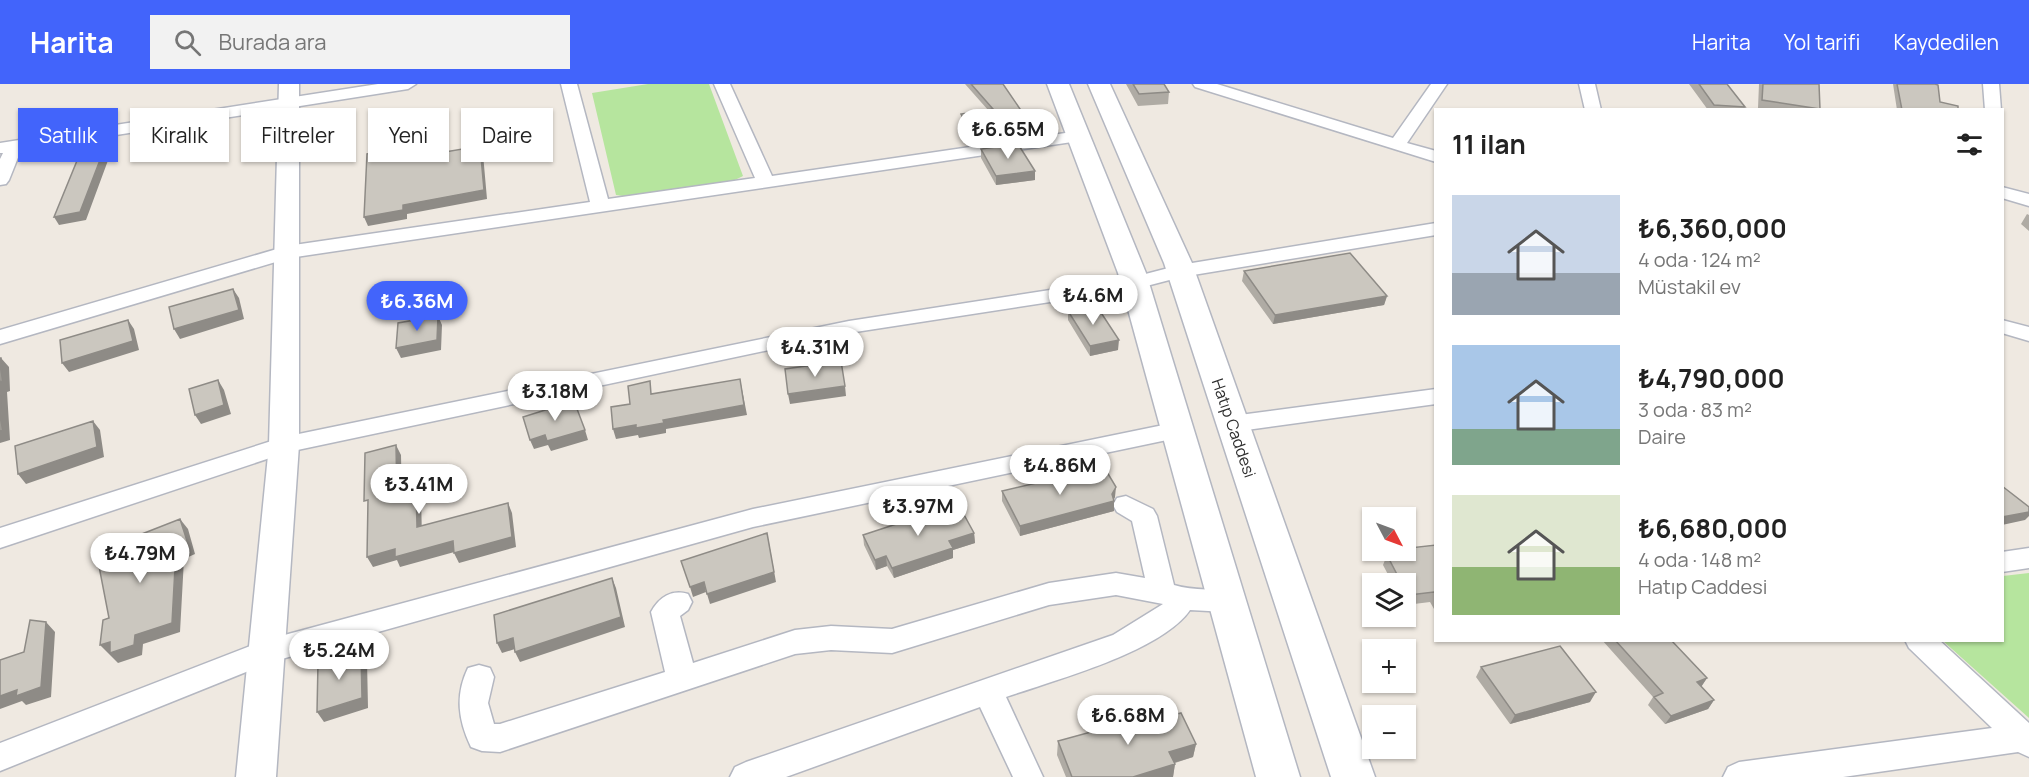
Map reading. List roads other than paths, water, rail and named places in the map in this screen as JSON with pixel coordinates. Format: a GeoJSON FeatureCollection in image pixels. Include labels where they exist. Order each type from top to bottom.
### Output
{"type":"FeatureCollection","features":[{"type":"Feature","properties":{"kind":"main road"},"geometry":{"type":"LineString","coordinates":[[1058,84],[1135,283],[1278,777]]}},
{"type":"Feature","properties":{"kind":"main road","name":"Hatıp Caddesi"},"geometry":{"type":"LineString","coordinates":[[1099,84],[1180,271],[1353,777]]}},
{"type":"Feature","properties":{"kind":"street"},"geometry":{"type":"LineString","coordinates":[[0,180],[7,147],[289,94],[408,84]]}},
{"type":"Feature","properties":{"kind":"street"},"geometry":{"type":"LineString","coordinates":[[569,84],[601,207]]}},
{"type":"Feature","properties":{"kind":"street"},"geometry":{"type":"LineString","coordinates":[[722,84],[766,182]]}},
{"type":"Feature","properties":{"kind":"street"},"geometry":{"type":"LineString","coordinates":[[1201,84],[1434,156]]}},
{"type":"Feature","properties":{"kind":"street"},"geometry":{"type":"LineString","coordinates":[[1397,145],[1439,84]]}},
{"type":"Feature","properties":{"kind":"street"},"geometry":{"type":"LineString","coordinates":[[1587,84],[1593,108]]}},
{"type":"Feature","properties":{"kind":"street"},"geometry":{"type":"LineString","coordinates":[[1991,84],[1993,108]]}},
{"type":"Feature","properties":{"kind":"street"},"geometry":{"type":"LineString","coordinates":[[256,777],[284,445],[289,94]]}},
{"type":"Feature","properties":{"kind":"street"},"geometry":{"type":"LineString","coordinates":[[0,336],[286,252],[1078,136]]}},
{"type":"Feature","properties":{"kind":"street"},"geometry":{"type":"LineString","coordinates":[[2004,193],[2029,200]]}},
{"type":"Feature","properties":{"kind":"street"},"geometry":{"type":"LineString","coordinates":[[0,538],[284,445],[849,327],[1135,283],[1180,271],[1434,229]]}},
{"type":"Feature","properties":{"kind":"street"},"geometry":{"type":"LineString","coordinates":[[2004,327],[2029,334]]}},
{"type":"Feature","properties":{"kind":"street"},"geometry":{"type":"LineString","coordinates":[[1232,424],[1434,396]]}},
{"type":"Feature","properties":{"kind":"street"},"geometry":{"type":"LineString","coordinates":[[0,757],[266,651],[753,518],[1178,430]]}},
{"type":"Feature","properties":{"kind":"street"},"geometry":{"type":"LineString","coordinates":[[746,777],[801,768],[988,691],[1123,644],[1171,615],[1172,595],[1144,516],[1126,505]]}},
{"type":"Feature","properties":{"kind":"street"},"geometry":{"type":"LineString","coordinates":[[2004,562],[2029,558]]}},
{"type":"Feature","properties":{"kind":"street"},"geometry":{"type":"LineString","coordinates":[[479,677],[473,703],[482,737],[500,738],[795,642],[831,638],[892,641],[1049,594],[1116,585],[1227,602]]}},
{"type":"Feature","properties":{"kind":"street"},"geometry":{"type":"LineString","coordinates":[[678,602],[665,612],[682,678]]}},
{"type":"Feature","properties":{"kind":"street"},"geometry":{"type":"LineString","coordinates":[[1921,642],[2026,740]]}},
{"type":"Feature","properties":{"kind":"street"},"geometry":{"type":"LineString","coordinates":[[988,691],[1028,775]]}},
{"type":"Feature","properties":{"kind":"street"},"geometry":{"type":"LineString","coordinates":[[1739,777],[1830,771],[2026,740]]}}]}
